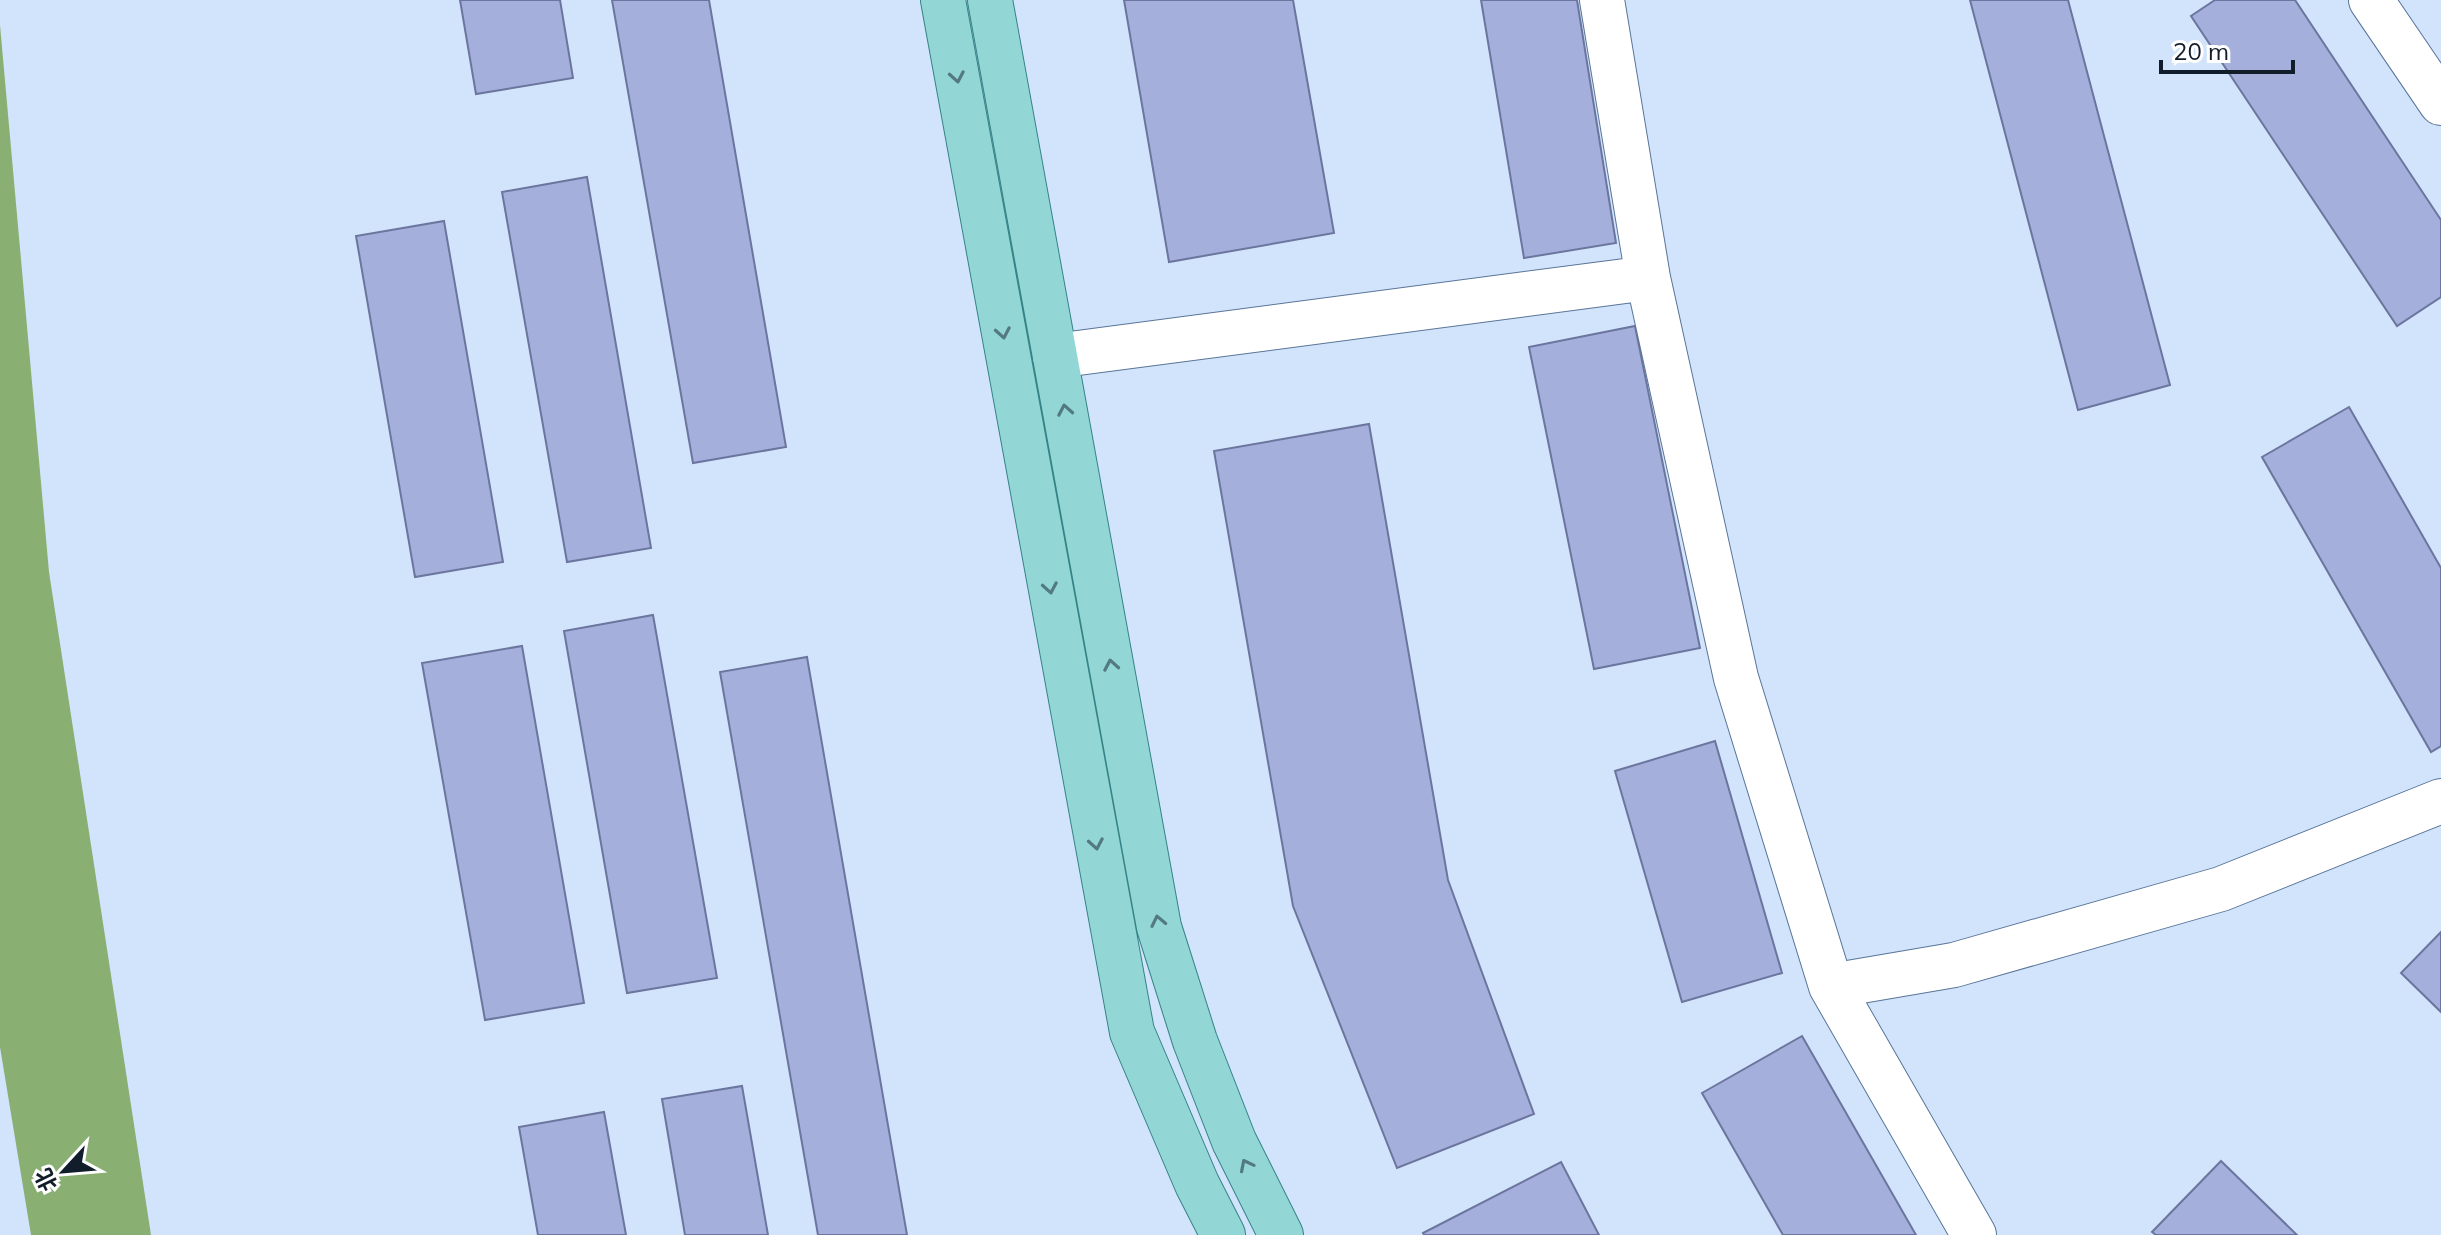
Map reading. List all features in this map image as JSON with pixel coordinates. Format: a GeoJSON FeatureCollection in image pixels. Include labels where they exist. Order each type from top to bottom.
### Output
{"type":"FeatureCollection","features":[{"type":"Feature","properties":{"kind":"main road"},"geometry":{"type":"LineString","coordinates":[[943,0],[1132,1032],[1197,1184],[1223,1235]]}},
{"type":"Feature","properties":{"kind":"main road"},"geometry":{"type":"LineString","coordinates":[[990,0],[1159,927],[1195,1041],[1234,1141],[1281,1235]]}},
{"type":"Feature","properties":{"kind":"street"},"geometry":{"type":"LineString","coordinates":[[1602,0],[1648,278],[1736,678],[1831,986],[1974,1235]]}},
{"type":"Feature","properties":{"kind":"street"},"geometry":{"type":"LineString","coordinates":[[2371,0],[2441,103]]}},
{"type":"Feature","properties":{"kind":"street"},"geometry":{"type":"LineString","coordinates":[[1055,356],[1648,278]]}},
{"type":"Feature","properties":{"kind":"street"},"geometry":{"type":"LineString","coordinates":[[1831,986],[1954,965],[2221,889],[2441,801]]}},
{"type":"Feature","properties":{"kind":"shaded area"},"geometry":{"type":"Polygon","coordinates":[[[0,25],[49,572],[151,1235],[31,1235],[0,1047],[0,25]]]}},
{"type":"Feature","properties":{"kind":"building"},"geometry":{"type":"Polygon","coordinates":[[[460,0],[560,0],[573,78],[476,94],[460,0]]]}},
{"type":"Feature","properties":{"kind":"building"},"geometry":{"type":"Polygon","coordinates":[[[612,0],[709,0],[786,447],[693,463],[612,0]]]}},
{"type":"Feature","properties":{"kind":"building"},"geometry":{"type":"Polygon","coordinates":[[[1124,0],[1293,0],[1334,233],[1169,262],[1124,0]]]}},
{"type":"Feature","properties":{"kind":"building"},"geometry":{"type":"Polygon","coordinates":[[[1481,0],[1577,0],[1616,243],[1524,258],[1481,0]]]}},
{"type":"Feature","properties":{"kind":"building"},"geometry":{"type":"Polygon","coordinates":[[[1970,0],[2068,0],[2170,385],[2078,410],[1970,0]]]}},
{"type":"Feature","properties":{"kind":"building"},"geometry":{"type":"Polygon","coordinates":[[[2215,0],[2295,0],[2441,220],[2441,297],[2397,326],[2191,16],[2215,0]]]}},
{"type":"Feature","properties":{"kind":"building"},"geometry":{"type":"Polygon","coordinates":[[[587,177],[651,548],[567,562],[502,192],[587,177]]]}},
{"type":"Feature","properties":{"kind":"building"},"geometry":{"type":"Polygon","coordinates":[[[444,221],[503,562],[415,577],[356,236],[444,221]]]}},
{"type":"Feature","properties":{"kind":"building"},"geometry":{"type":"Polygon","coordinates":[[[1635,326],[1700,648],[1594,669],[1529,347],[1635,326]]]}},
{"type":"Feature","properties":{"kind":"building"},"geometry":{"type":"Polygon","coordinates":[[[2349,407],[2441,568],[2441,746],[2431,752],[2262,457],[2349,407]]]}},
{"type":"Feature","properties":{"kind":"building"},"geometry":{"type":"Polygon","coordinates":[[[1369,424],[1448,880],[1534,1114],[1397,1168],[1293,906],[1214,451],[1369,424]]]}},
{"type":"Feature","properties":{"kind":"building"},"geometry":{"type":"Polygon","coordinates":[[[653,615],[717,978],[627,993],[564,631],[653,615]]]}},
{"type":"Feature","properties":{"kind":"building"},"geometry":{"type":"Polygon","coordinates":[[[522,646],[584,1003],[485,1020],[422,663],[522,646]]]}},
{"type":"Feature","properties":{"kind":"building"},"geometry":{"type":"Polygon","coordinates":[[[807,657],[907,1235],[818,1235],[720,672],[807,657]]]}},
{"type":"Feature","properties":{"kind":"building"},"geometry":{"type":"Polygon","coordinates":[[[1715,741],[1782,973],[1682,1002],[1615,771],[1715,741]]]}},
{"type":"Feature","properties":{"kind":"building"},"geometry":{"type":"Polygon","coordinates":[[[2441,932],[2441,1012],[2401,973],[2441,932]]]}},
{"type":"Feature","properties":{"kind":"building"},"geometry":{"type":"Polygon","coordinates":[[[1802,1036],[1916,1235],[1783,1235],[1702,1093],[1802,1036]]]}},
{"type":"Feature","properties":{"kind":"building"},"geometry":{"type":"Polygon","coordinates":[[[742,1086],[768,1235],[685,1235],[662,1099],[742,1086]]]}},
{"type":"Feature","properties":{"kind":"building"},"geometry":{"type":"Polygon","coordinates":[[[604,1112],[626,1235],[538,1235],[519,1127],[604,1112]]]}},
{"type":"Feature","properties":{"kind":"building"},"geometry":{"type":"Polygon","coordinates":[[[2221,1161],[2297,1235],[2156,1235],[2152,1232],[2221,1161]]]}},
{"type":"Feature","properties":{"kind":"building"},"geometry":{"type":"Polygon","coordinates":[[[1561,1162],[1599,1235],[1424,1235],[1423,1233],[1561,1162]]]}}]}
